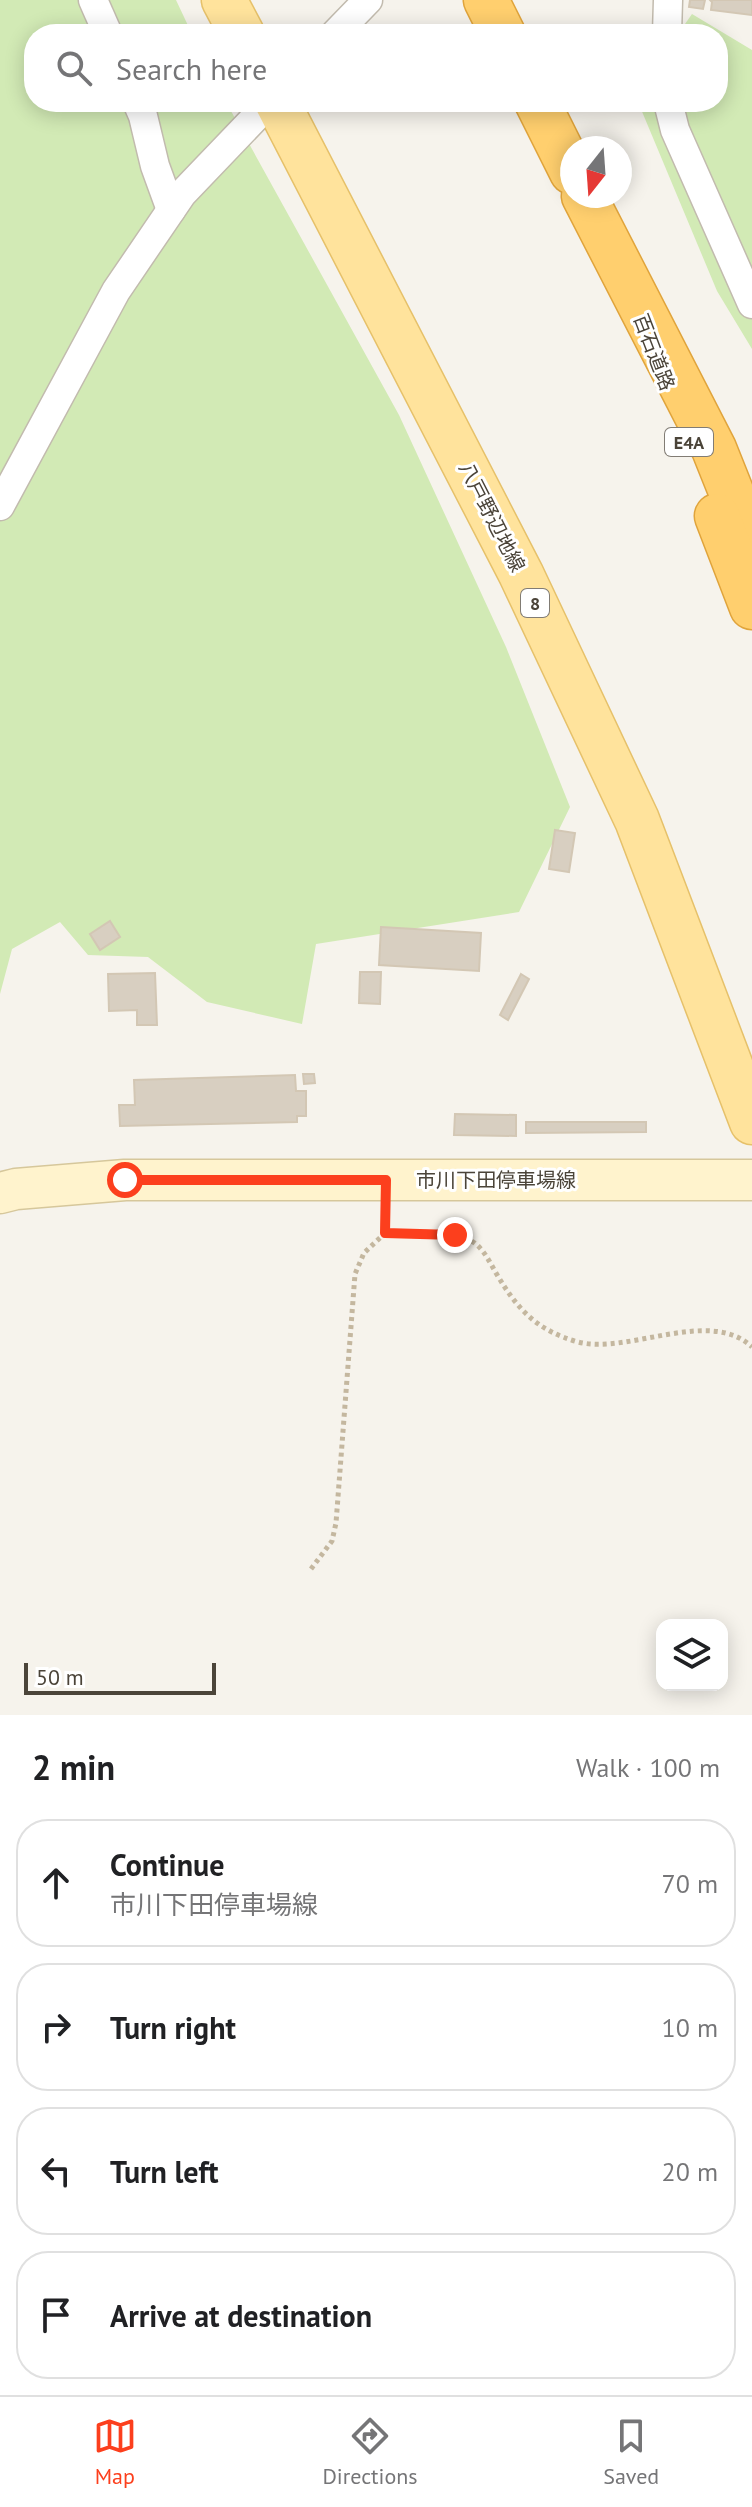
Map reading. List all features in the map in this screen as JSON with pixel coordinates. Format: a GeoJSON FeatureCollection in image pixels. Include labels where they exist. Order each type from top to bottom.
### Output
{"type":"FeatureCollection","features":[{"type":"Feature","properties":{"kind":"highway"},"geometry":{"type":"LineString","coordinates":[[486,0],[498,24]]}},
{"type":"Feature","properties":{"kind":"highway"},"geometry":{"type":"LineString","coordinates":[[542,112],[560,148]]}},
{"type":"Feature","properties":{"kind":"highway","name":"百石道路"},"geometry":{"type":"LineString","coordinates":[[590,208],[714,449],[752,544]]}},
{"type":"Feature","properties":{"kind":"highway","name":"百石道路"},"geometry":{"type":"LineString","coordinates":[[625,277],[752,607]]}},
{"type":"Feature","properties":{"kind":"main road"},"geometry":{"type":"LineString","coordinates":[[224,0],[237,24]]}},
{"type":"Feature","properties":{"kind":"main road","name":"八戸野辺地線"},"geometry":{"type":"LineString","coordinates":[[282,112],[521,574],[637,820],[752,1122]]}},
{"type":"Feature","properties":{"kind":"main road","name":"市川下田停車場線"},"geometry":{"type":"LineString","coordinates":[[0,1193],[125,1180],[752,1180]]}},
{"type":"Feature","properties":{"kind":"street"},"geometry":{"type":"LineString","coordinates":[[93,0],[104,24]]}},
{"type":"Feature","properties":{"kind":"street"},"geometry":{"type":"LineString","coordinates":[[667,24],[668,0]]}},
{"type":"Feature","properties":{"kind":"street"},"geometry":{"type":"LineString","coordinates":[[345,24],[364,4]]}},
{"type":"Feature","properties":{"kind":"street"},"geometry":{"type":"LineString","coordinates":[[141,112],[155,166],[177,202]]}},
{"type":"Feature","properties":{"kind":"street"},"geometry":{"type":"LineString","coordinates":[[0,506],[116,291],[177,202],[261,112]]}},
{"type":"Feature","properties":{"kind":"street"},"geometry":{"type":"LineString","coordinates":[[670,112],[675,130],[752,304]]}},
{"type":"Feature","properties":{"kind":"path"},"geometry":{"type":"LineString","coordinates":[[385,1233],[386,1180]]}},
{"type":"Feature","properties":{"kind":"path"},"geometry":{"type":"LineString","coordinates":[[311,1569],[332,1541],[336,1523],[355,1274],[364,1253],[385,1233],[455,1235],[473,1241],[516,1304],[536,1325],[583,1343],[609,1344],[683,1332],[707,1332],[728,1334],[752,1347]]}},
{"type":"Feature","properties":{"kind":"green space"},"geometry":{"type":"Polygon","coordinates":[[[0,0],[176,0],[187,24],[24,24],[24,112],[232,112],[399,415],[506,647],[570,807],[519,912],[316,944],[302,1024],[207,1002],[148,957],[88,955],[60,922],[12,949],[0,994],[0,0]]]}},
{"type":"Feature","properties":{"kind":"green space"},"geometry":{"type":"Polygon","coordinates":[[[692,14],[709,24],[685,24],[692,14]]]}},
{"type":"Feature","properties":{"kind":"green space"},"geometry":{"type":"Polygon","coordinates":[[[728,36],[752,50],[752,349],[717,291],[642,112],[728,112],[728,36]]]}},
{"type":"Feature","properties":{"kind":"building"},"geometry":{"type":"Polygon","coordinates":[[[690,0],[705,0],[703,9],[689,7],[690,0]]]}},
{"type":"Feature","properties":{"kind":"building"},"geometry":{"type":"Polygon","coordinates":[[[710,0],[752,0],[752,15],[711,10],[710,0]]]}},
{"type":"Feature","properties":{"kind":"building"},"geometry":{"type":"Polygon","coordinates":[[[555,830],[575,833],[569,872],[549,869],[555,830]]]}},
{"type":"Feature","properties":{"kind":"building"},"geometry":{"type":"Polygon","coordinates":[[[110,921],[120,937],[100,950],[90,934],[110,921]]]}},
{"type":"Feature","properties":{"kind":"building"},"geometry":{"type":"Polygon","coordinates":[[[381,927],[481,933],[479,971],[379,965],[381,927]]]}},
{"type":"Feature","properties":{"kind":"building"},"geometry":{"type":"Polygon","coordinates":[[[360,972],[381,972],[380,1004],[359,1003],[360,972]]]}},
{"type":"Feature","properties":{"kind":"building"},"geometry":{"type":"Polygon","coordinates":[[[155,973],[157,1025],[137,1025],[137,1010],[109,1011],[108,974],[155,973]]]}},
{"type":"Feature","properties":{"kind":"building"},"geometry":{"type":"Polygon","coordinates":[[[521,974],[529,979],[508,1020],[500,1015],[521,974]]]}},
{"type":"Feature","properties":{"kind":"building"},"geometry":{"type":"Polygon","coordinates":[[[303,1074],[314,1074],[315,1083],[304,1084],[303,1074]]]}},
{"type":"Feature","properties":{"kind":"building"},"geometry":{"type":"Polygon","coordinates":[[[295,1075],[296,1091],[306,1091],[306,1116],[297,1116],[297,1122],[120,1126],[119,1105],[135,1105],[134,1080],[295,1075]]]}},
{"type":"Feature","properties":{"kind":"building"},"geometry":{"type":"Polygon","coordinates":[[[455,1114],[516,1115],[516,1136],[454,1135],[455,1114]]]}},
{"type":"Feature","properties":{"kind":"building"},"geometry":{"type":"Polygon","coordinates":[[[526,1122],[646,1122],[646,1132],[526,1133],[526,1122]]]}},
{"type":"Feature","properties":{"kind":"route"},"geometry":{"type":"LineString","coordinates":[[125,1180],[386,1180],[385,1233],[455,1235]]}}]}
